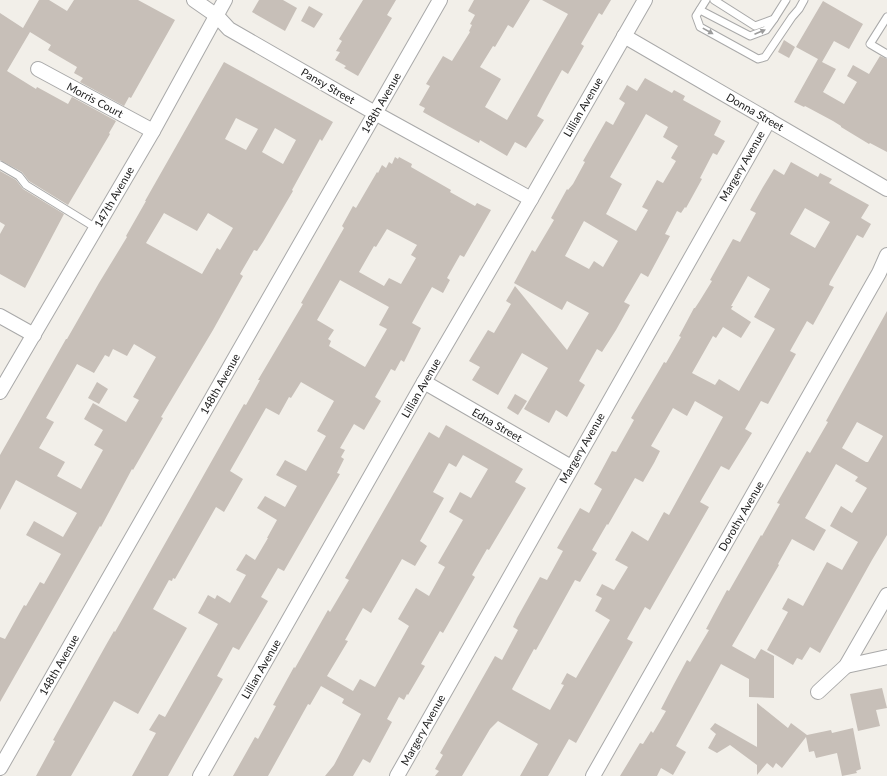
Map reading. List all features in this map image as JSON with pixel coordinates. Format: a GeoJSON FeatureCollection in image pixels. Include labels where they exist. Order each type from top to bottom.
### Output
{"type":"FeatureCollection","features":[{"type":"Feature","properties":{"kind":"street","name":"Pansy Street"},"geometry":{"type":"LineString","coordinates":[[194,0],[217,16],[229,29],[375,113],[531,199]]}},
{"type":"Feature","properties":{"kind":"street","name":"147th Avenue"},"geometry":{"type":"LineString","coordinates":[[0,392],[153,131],[226,0]]}},
{"type":"Feature","properties":{"kind":"street","name":"148th Avenue"},"geometry":{"type":"LineString","coordinates":[[0,768],[440,0]]}},
{"type":"Feature","properties":{"kind":"street","name":"Lillian Avenue"},"geometry":{"type":"LineString","coordinates":[[200,776],[424,382],[645,0]]}},
{"type":"Feature","properties":{"kind":"street","name":"Donna Street"},"geometry":{"type":"LineString","coordinates":[[624,36],[887,188]]}},
{"type":"Feature","properties":{"kind":"street","name":"Morris Court"},"geometry":{"type":"LineString","coordinates":[[38,69],[153,131]]}},
{"type":"Feature","properties":{"kind":"street","name":"Margery Avenue"},"geometry":{"type":"LineString","coordinates":[[397,776],[769,120]]}},
{"type":"Feature","properties":{"kind":"street","name":"Dorothy Avenue"},"geometry":{"type":"LineString","coordinates":[[592,776],[883,276],[887,255]]}},
{"type":"Feature","properties":{"kind":"street"},"geometry":{"type":"LineString","coordinates":[[0,316],[34,335]]}},
{"type":"Feature","properties":{"kind":"street","name":"Edna Street"},"geometry":{"type":"LineString","coordinates":[[424,382],[571,467]]}},
{"type":"Feature","properties":{"kind":"street"},"geometry":{"type":"LineString","coordinates":[[818,692],[846,666],[887,595]]}},
{"type":"Feature","properties":{"kind":"street"},"geometry":{"type":"LineString","coordinates":[[846,666],[887,657]]}},
{"type":"Feature","properties":{"kind":"lane"},"geometry":{"type":"LineString","coordinates":[[706,0],[696,16],[700,27],[758,59],[765,57],[804,0]]}},
{"type":"Feature","properties":{"kind":"lane"},"geometry":{"type":"LineString","coordinates":[[714,0],[755,26],[774,19]]}},
{"type":"Feature","properties":{"kind":"lane"},"geometry":{"type":"LineString","coordinates":[[700,10],[750,36],[766,30],[786,0]]}},
{"type":"Feature","properties":{"kind":"lane"},"geometry":{"type":"LineString","coordinates":[[887,17],[870,44],[887,54]]}},
{"type":"Feature","properties":{"kind":"lane"},"geometry":{"type":"LineString","coordinates":[[0,166],[19,176],[26,185],[96,228]]}},
{"type":"Feature","properties":{"kind":"building"},"geometry":{"type":"Polygon","coordinates":[[[39,0],[49,0],[67,11],[74,0],[138,0],[175,20],[131,98],[129,97],[124,106],[80,82],[83,78],[74,73],[77,67],[48,50],[51,45],[30,32],[7,71],[36,89],[37,87],[68,104],[72,97],[116,121],[109,133],[110,134],[68,205],[29,181],[22,172],[0,160],[0,13],[23,28],[39,0]]]}},
{"type":"Feature","properties":{"kind":"building"},"geometry":{"type":"Polygon","coordinates":[[[259,0],[283,0],[297,8],[285,31],[252,12],[259,0]]]}},
{"type":"Feature","properties":{"kind":"building"},"geometry":{"type":"Polygon","coordinates":[[[363,0],[396,0],[387,15],[392,18],[358,76],[344,68],[346,66],[335,60],[340,52],[336,51],[342,41],[339,39],[363,0]]]}},
{"type":"Feature","properties":{"kind":"building"},"geometry":{"type":"Polygon","coordinates":[[[474,0],[530,0],[513,28],[508,25],[495,47],[493,46],[480,67],[501,79],[485,107],[507,120],[568,14],[542,0],[611,0],[602,15],[599,13],[581,44],[584,46],[568,74],[562,70],[537,116],[544,120],[526,148],[515,142],[507,156],[480,140],[479,143],[423,112],[425,108],[419,105],[430,86],[426,84],[443,56],[452,61],[470,32],[469,31],[472,25],[470,24],[475,15],[468,11],[474,0]]]}},
{"type":"Feature","properties":{"kind":"building"},"geometry":{"type":"Polygon","coordinates":[[[823,1],[863,24],[849,49],[834,41],[822,62],[836,69],[823,92],[844,104],[857,82],[847,76],[853,65],[869,74],[880,56],[887,59],[887,152],[870,143],[869,144],[833,121],[805,106],[804,107],[794,102],[818,59],[796,47],[823,1]]]}},
{"type":"Feature","properties":{"kind":"building"},"geometry":{"type":"Polygon","coordinates":[[[309,6],[323,14],[314,28],[301,21],[309,6]]]}},
{"type":"Feature","properties":{"kind":"building"},"geometry":{"type":"Polygon","coordinates":[[[784,40],[795,47],[789,58],[778,52],[784,40]]]}},
{"type":"Feature","properties":{"kind":"building"},"geometry":{"type":"Polygon","coordinates":[[[224,62],[333,122],[322,141],[320,139],[292,190],[293,191],[263,242],[257,251],[254,250],[240,274],[243,276],[213,330],[161,417],[163,418],[133,470],[132,469],[101,527],[100,526],[0,702],[0,637],[5,639],[24,605],[26,606],[40,582],[44,584],[61,554],[26,535],[34,521],[63,537],[77,513],[16,480],[0,510],[0,455],[66,339],[127,237],[126,236],[224,62]],[[236,118],[225,139],[246,150],[258,129],[236,118]],[[275,128],[262,152],[283,164],[296,140],[275,128]],[[164,213],[146,243],[202,274],[217,248],[220,250],[233,228],[208,213],[197,231],[164,213]],[[134,344],[127,356],[113,349],[109,357],[105,355],[94,373],[77,364],[46,418],[54,422],[39,448],[65,462],[57,476],[81,489],[103,450],[94,445],[103,430],[84,419],[93,403],[126,422],[139,400],[133,397],[156,357],[134,344]]]}},
{"type":"Feature","properties":{"kind":"building"},"geometry":{"type":"Polygon","coordinates":[[[645,78],[672,93],[674,90],[685,96],[683,100],[721,121],[714,135],[725,141],[717,155],[713,153],[700,178],[702,179],[686,208],[685,207],[681,213],[677,211],[665,234],[670,236],[648,277],[641,273],[624,302],[630,305],[616,330],[602,352],[597,349],[579,381],[585,385],[567,417],[556,410],[549,423],[524,409],[548,368],[522,353],[498,395],[472,380],[480,367],[469,361],[488,330],[494,333],[511,304],[506,301],[515,286],[567,350],[589,313],[567,301],[562,310],[514,283],[532,250],[535,252],[554,220],[551,218],[567,189],[568,190],[573,184],[585,162],[583,161],[606,121],[613,125],[625,103],[619,99],[627,85],[637,91],[645,78]],[[646,114],[610,177],[622,184],[606,214],[636,231],[648,210],[642,207],[657,180],[663,183],[676,161],[671,158],[678,146],[663,137],[668,127],[646,114]],[[584,221],[565,256],[589,269],[594,261],[603,267],[618,241],[584,221]]]}},
{"type":"Feature","properties":{"kind":"building"},"geometry":{"type":"Polygon","coordinates":[[[395,157],[398,159],[399,157],[412,164],[411,167],[451,190],[450,192],[475,206],[477,203],[491,210],[464,257],[460,255],[447,278],[450,280],[443,293],[432,287],[412,323],[421,328],[404,362],[401,360],[395,371],[391,369],[375,397],[381,401],[364,430],[354,424],[340,448],[345,450],[341,457],[344,459],[337,473],[340,474],[284,571],[278,568],[261,597],[268,601],[239,650],[233,647],[217,676],[223,679],[168,776],[132,776],[156,733],[149,730],[159,714],[165,717],[218,624],[198,613],[208,595],[215,599],[217,595],[230,603],[246,575],[236,570],[246,554],[255,560],[277,520],[257,508],[265,496],[285,507],[297,486],[276,475],[285,460],[306,471],[326,436],[317,431],[334,401],[301,382],[291,398],[289,397],[279,415],[266,408],[230,471],[243,479],[224,512],[216,507],[175,579],[173,578],[172,581],[169,580],[153,609],[187,628],[138,714],[114,701],[71,776],[36,776],[55,741],[53,740],[106,645],[114,631],[115,632],[244,404],[246,405],[260,380],[258,380],[303,304],[301,303],[344,228],[342,226],[353,206],[356,208],[382,165],[386,168],[389,162],[392,164],[395,157]],[[387,229],[376,247],[374,246],[359,272],[384,286],[389,278],[401,284],[416,258],[411,255],[417,245],[387,229]],[[340,280],[317,320],[334,330],[328,339],[331,341],[329,346],[365,367],[387,329],[379,325],[389,307],[340,280]]]}},
{"type":"Feature","properties":{"kind":"building"},"geometry":{"type":"Polygon","coordinates":[[[791,162],[818,177],[820,173],[832,179],[829,183],[869,205],[861,218],[871,224],[863,238],[857,235],[830,282],[829,285],[834,287],[813,325],[807,321],[790,351],[796,354],[768,404],[761,401],[745,429],[752,433],[729,470],[721,466],[700,502],[709,507],[650,610],[645,607],[627,639],[633,642],[576,743],[569,739],[548,776],[520,776],[538,744],[498,721],[490,729],[462,776],[435,776],[439,771],[435,769],[443,755],[440,753],[495,656],[502,660],[518,630],[513,627],[517,618],[540,577],[547,580],[563,551],[557,548],[580,508],[589,513],[602,489],[594,484],[612,451],[616,452],[634,420],[631,418],[664,362],[666,363],[681,337],[679,336],[694,308],[712,281],[710,280],[733,239],[740,242],[756,213],[750,210],[763,187],[774,169],[784,175],[791,162]],[[805,208],[790,234],[815,248],[830,222],[805,208]],[[748,276],[731,306],[733,306],[731,309],[751,322],[741,338],[723,327],[716,338],[713,336],[692,373],[715,385],[719,379],[739,391],[775,329],[754,317],[770,289],[748,276]],[[695,401],[687,416],[673,408],[651,446],[660,451],[654,463],[643,482],[635,478],[592,550],[597,553],[580,582],[575,580],[536,650],[534,649],[512,689],[513,690],[550,710],[564,685],[561,684],[567,673],[576,678],[610,620],[595,611],[602,598],[596,595],[602,584],[614,590],[628,567],[615,560],[632,531],[648,541],[664,512],[669,515],[723,417],[695,401]]]}},
{"type":"Feature","properties":{"kind":"building"},"geometry":{"type":"Polygon","coordinates":[[[0,171],[16,180],[23,189],[64,214],[25,288],[0,274],[0,234],[5,225],[0,222],[0,171]]]}},
{"type":"Feature","properties":{"kind":"building"},"geometry":{"type":"Polygon","coordinates":[[[887,311],[887,535],[820,653],[810,647],[802,660],[797,658],[793,665],[767,650],[788,612],[782,609],[788,598],[803,606],[827,562],[842,570],[858,542],[830,526],[841,506],[852,513],[867,488],[855,481],[858,477],[836,464],[805,518],[826,530],[814,551],[792,539],[778,564],[779,565],[732,646],[755,659],[761,649],[774,656],[774,698],[749,697],[749,679],[721,664],[676,746],[686,752],[673,775],[661,768],[657,776],[620,776],[640,743],[643,744],[651,731],[653,733],[666,711],[661,709],[687,660],[690,662],[709,630],[706,629],[727,590],[729,591],[761,535],[762,536],[780,504],[777,503],[807,451],[810,453],[828,422],[826,421],[887,311]],[[857,422],[842,448],[868,462],[883,436],[857,422]]]}},
{"type":"Feature","properties":{"kind":"building"},"geometry":{"type":"Polygon","coordinates":[[[97,382],[108,389],[99,404],[88,398],[97,382]]]}},
{"type":"Feature","properties":{"kind":"building"},"geometry":{"type":"Polygon","coordinates":[[[515,394],[527,401],[518,415],[507,408],[515,394]]]}},
{"type":"Feature","properties":{"kind":"building"},"geometry":{"type":"Polygon","coordinates":[[[446,425],[523,469],[515,482],[526,488],[489,550],[487,549],[472,575],[475,577],[443,633],[440,631],[421,664],[425,666],[408,695],[407,694],[404,700],[399,697],[387,719],[392,722],[370,763],[363,759],[353,776],[325,776],[334,765],[361,714],[342,703],[344,699],[321,686],[310,705],[308,704],[268,776],[233,776],[255,737],[258,739],[276,706],[273,705],[294,667],[295,668],[328,610],[330,612],[349,580],[345,578],[429,432],[439,438],[446,425]],[[463,455],[456,467],[449,463],[433,492],[444,498],[420,541],[427,546],[415,566],[402,559],[371,613],[363,608],[345,640],[348,641],[327,676],[353,691],[360,679],[375,687],[409,626],[398,619],[416,588],[429,596],[445,567],[438,563],[463,520],[449,512],[460,492],[471,498],[488,469],[463,455]]]}},
{"type":"Feature","properties":{"kind":"building"},"geometry":{"type":"Polygon","coordinates":[[[882,688],[887,708],[876,710],[880,726],[858,731],[850,694],[882,688]]]}},
{"type":"Feature","properties":{"kind":"building"},"geometry":{"type":"Polygon","coordinates":[[[757,703],[788,728],[791,723],[807,735],[831,730],[832,733],[853,728],[861,769],[856,771],[857,773],[842,776],[837,753],[816,758],[814,751],[809,752],[806,737],[782,768],[776,763],[773,768],[767,763],[757,775],[757,765],[730,745],[717,753],[708,748],[716,734],[710,729],[715,723],[757,747],[757,703]]]}}]}
